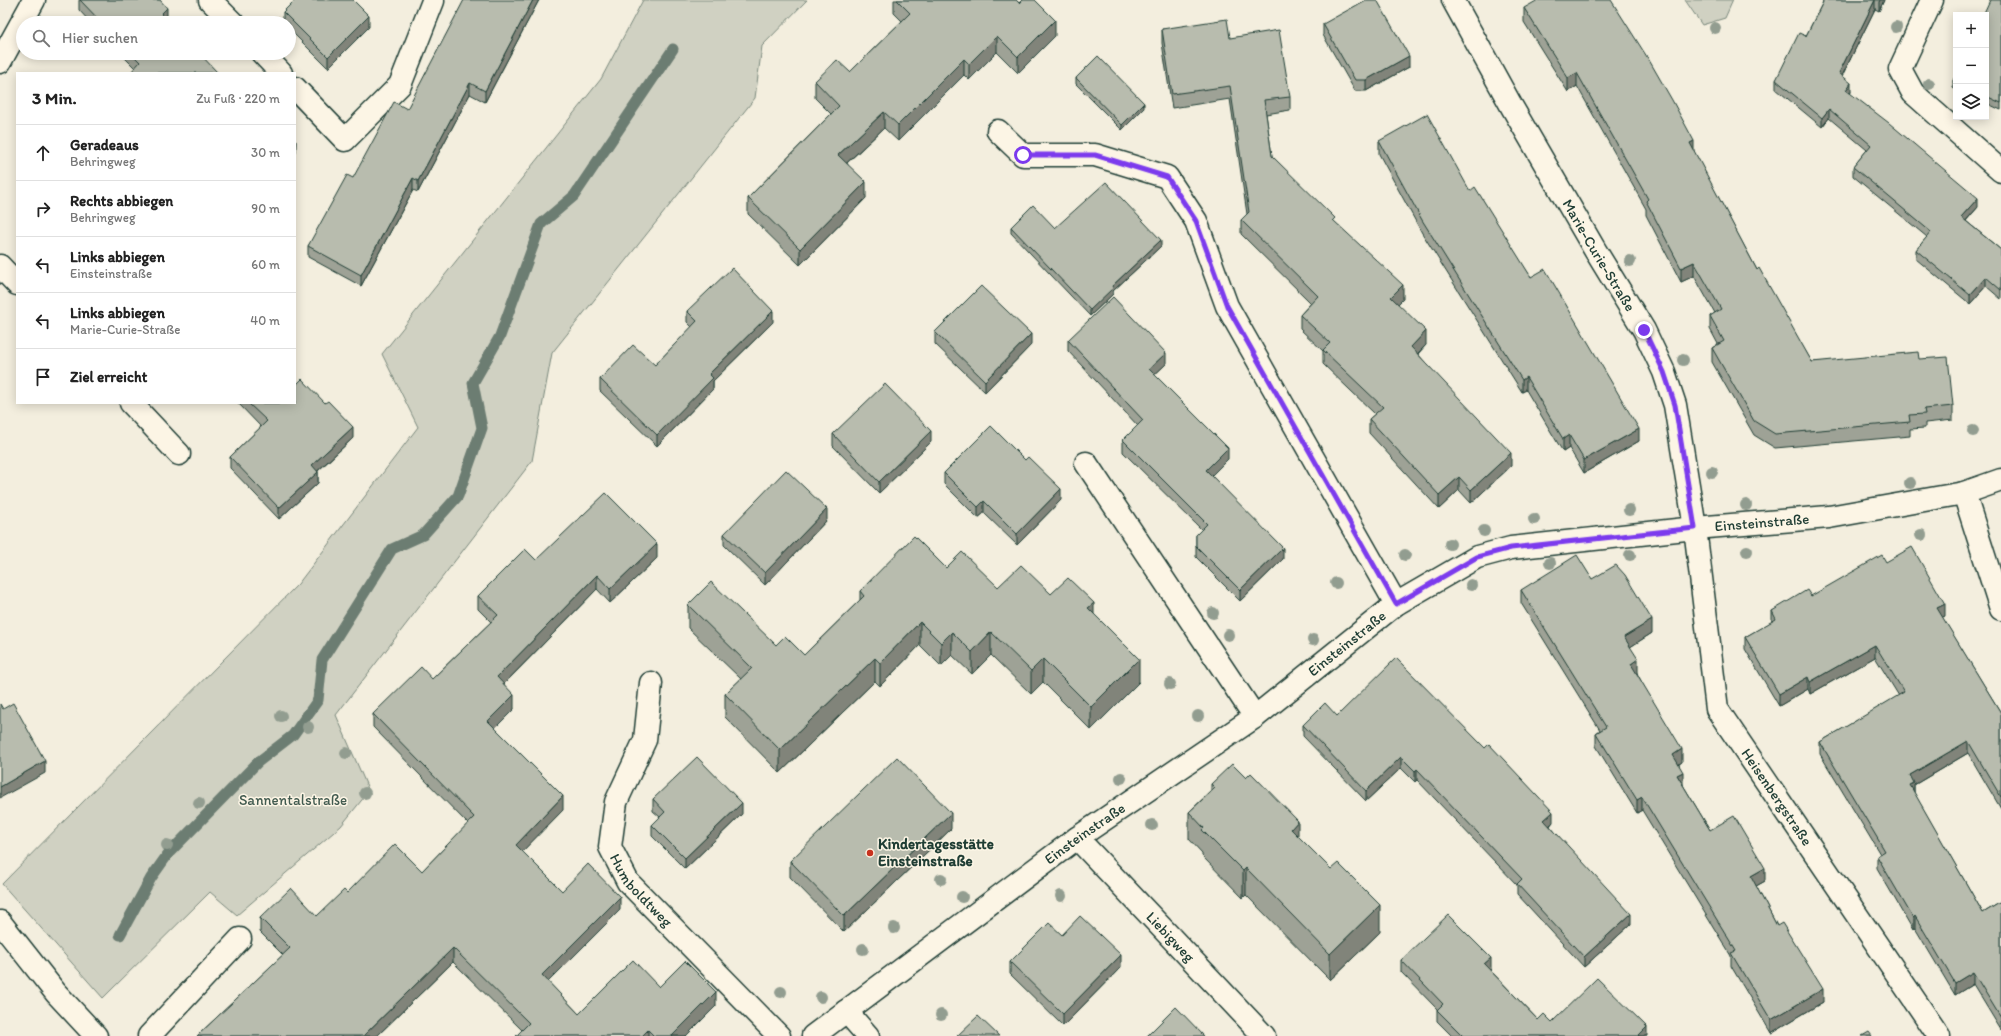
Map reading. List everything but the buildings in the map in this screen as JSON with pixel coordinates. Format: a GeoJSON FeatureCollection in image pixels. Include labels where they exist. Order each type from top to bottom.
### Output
{"type":"FeatureCollection","features":[{"type":"Feature","properties":{"kind":"street"},"geometry":{"type":"LineString","coordinates":[[25,16],[34,0]]}},
{"type":"Feature","properties":{"kind":"street"},"geometry":{"type":"LineString","coordinates":[[210,0],[226,16]]}},
{"type":"Feature","properties":{"kind":"street","name":"Marie-Curie-Straße"},"geometry":{"type":"LineString","coordinates":[[1454,0],[1516,114],[1595,250],[1644,330],[1664,372],[1675,405],[1695,528]]}},
{"type":"Feature","properties":{"kind":"street"},"geometry":{"type":"LineString","coordinates":[[1932,0],[1900,69],[1913,93],[2001,171]]}},
{"type":"Feature","properties":{"kind":"street"},"geometry":{"type":"LineString","coordinates":[[296,89],[345,140],[400,85],[433,1]]}},
{"type":"Feature","properties":{"kind":"street"},"geometry":{"type":"LineString","coordinates":[[0,62],[16,33]]}},
{"type":"Feature","properties":{"kind":"street"},"geometry":{"type":"LineString","coordinates":[[269,60],[280,72]]}},
{"type":"Feature","properties":{"kind":"street"},"geometry":{"type":"LineString","coordinates":[[998,131],[1023,155],[1095,155],[1167,177],[1196,221],[1227,306],[1396,604]]}},
{"type":"Feature","properties":{"kind":"street"},"geometry":{"type":"LineString","coordinates":[[0,266],[16,283]]}},
{"type":"Feature","properties":{"kind":"street"},"geometry":{"type":"LineString","coordinates":[[132,404],[179,454]]}},
{"type":"Feature","properties":{"kind":"street"},"geometry":{"type":"LineString","coordinates":[[1086,463],[1254,717]]}},
{"type":"Feature","properties":{"kind":"street","name":"Einsteinstraße"},"geometry":{"type":"LineString","coordinates":[[813,1036],[1077,838],[1254,717],[1396,604],[1477,557],[1511,548],[1695,528],[1829,517],[1964,493],[2001,480]]}},
{"type":"Feature","properties":{"kind":"street"},"geometry":{"type":"LineString","coordinates":[[1964,493],[2001,608]]}},
{"type":"Feature","properties":{"kind":"street","name":"Heisenbergstraße"},"geometry":{"type":"LineString","coordinates":[[1695,528],[1717,709],[1939,1036]]}},
{"type":"Feature","properties":{"kind":"street","name":"Humboldtweg"},"geometry":{"type":"LineString","coordinates":[[651,683],[646,740],[616,802],[610,847],[628,882],[779,1036]]}},
{"type":"Feature","properties":{"kind":"street","name":"Liebigweg"},"geometry":{"type":"LineString","coordinates":[[1077,838],[1264,1036]]}},
{"type":"Feature","properties":{"kind":"street"},"geometry":{"type":"LineString","coordinates":[[0,922],[56,993],[96,1036]]}},
{"type":"Feature","properties":{"kind":"street"},"geometry":{"type":"LineString","coordinates":[[149,1036],[240,939]]}},
{"type":"Feature","properties":{"kind":"street"},"geometry":{"type":"LineString","coordinates":[[846,1011],[868,1036]]}},
{"type":"Feature","properties":{"kind":"green space","name":"Sannentalstraße"},"geometry":{"type":"Polygon","coordinates":[[[643,0],[807,0],[762,46],[755,98],[552,353],[532,461],[336,715],[369,791],[341,826],[237,915],[210,892],[103,998],[2,884],[298,584],[418,427],[382,354],[601,79],[643,0]]]}},
{"type":"Feature","properties":{"kind":"green space"},"geometry":{"type":"Polygon","coordinates":[[[1685,0],[1733,0],[1725,18],[1702,25],[1685,0]]]}},
{"type":"Feature","properties":{"kind":"waterway"},"geometry":{"type":"LineString","coordinates":[[120,935],[151,878],[168,854],[258,762],[293,735],[318,700],[322,660],[392,549],[423,535],[458,496],[482,428],[473,383],[500,336],[541,224],[574,196],[673,49]]}},
{"type":"Feature","properties":{"kind":"place","name":"Kindertagesstätte Einsteinstraße"},"geometry":{"type":"Point","coordinates":[870,853]}},
{"type":"Feature","properties":{"kind":"route"},"geometry":{"type":"LineString","coordinates":[[1023,155],[1095,155],[1167,177],[1196,221],[1227,306],[1396,604],[1477,557],[1511,548],[1695,528],[1675,405],[1664,372],[1644,330]]}}]}
